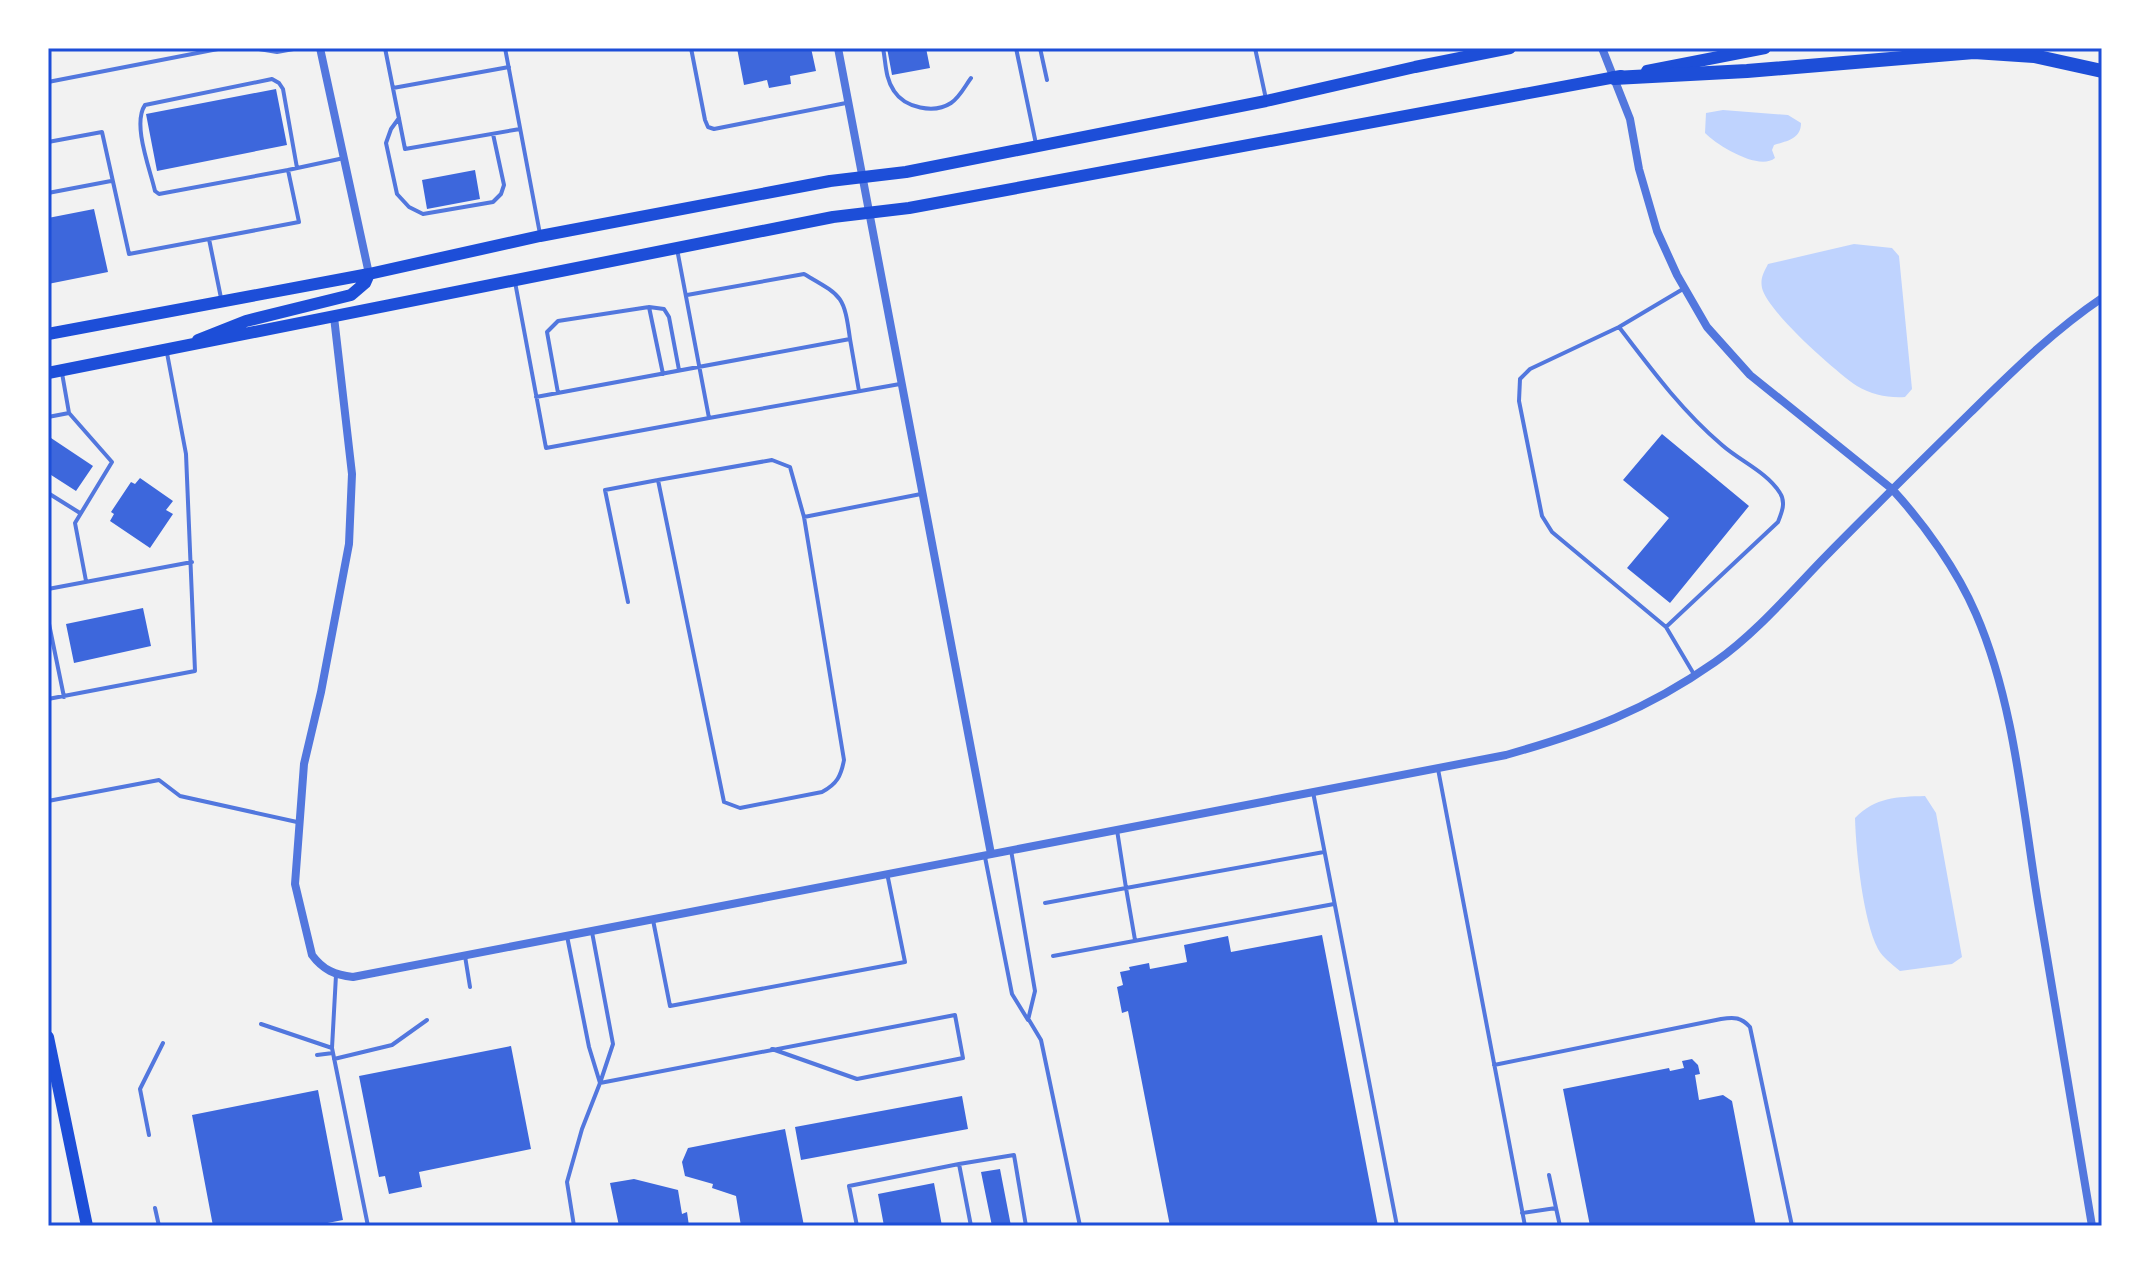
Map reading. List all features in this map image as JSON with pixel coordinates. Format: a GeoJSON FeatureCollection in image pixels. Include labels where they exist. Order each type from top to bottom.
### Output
{"type":"FeatureCollection","features":[{"type":"Feature","properties":{"kind":"highway"},"geometry":{"type":"LineString","coordinates":[[1614,78],[1747,71],[1974,52],[2034,56],[2102,71]]}},
{"type":"Feature","properties":{"kind":"main road"},"geometry":{"type":"LineString","coordinates":[[48,334],[369,274],[540,236],[1036,147],[1510,48]]}},
{"type":"Feature","properties":{"kind":"main road"},"geometry":{"type":"LineString","coordinates":[[48,373],[833,217],[869,214],[1765,48]]}},
{"type":"Feature","properties":{"kind":"main road"},"geometry":{"type":"LineString","coordinates":[[172,350],[246,321],[339,300],[360,289],[369,274]]}},
{"type":"Feature","properties":{"kind":"main road"},"geometry":{"type":"LineString","coordinates":[[48,1037],[87,1226]]}},
{"type":"Feature","properties":{"kind":"street"},"geometry":{"type":"LineString","coordinates":[[320,48],[369,274]]}},
{"type":"Feature","properties":{"kind":"street"},"geometry":{"type":"LineString","coordinates":[[838,48],[988,854]]}},
{"type":"Feature","properties":{"kind":"street"},"geometry":{"type":"LineString","coordinates":[[1602,48],[1630,119],[1639,169],[1657,231],[1707,327],[1750,375],[1892,489],[1910,508],[1975,612],[1994,664],[2012,746],[2092,1226]]}},
{"type":"Feature","properties":{"kind":"street"},"geometry":{"type":"LineString","coordinates":[[334,317],[352,474],[349,544],[304,764],[295,884],[308,944],[319,964],[336,975],[369,975],[1438,769],[1506,755],[1624,717],[1718,660],[1767,616],[2033,351],[2102,298]]}},
{"type":"Feature","properties":{"kind":"lane"},"geometry":{"type":"LineString","coordinates":[[48,82],[223,48]]}},
{"type":"Feature","properties":{"kind":"lane"},"geometry":{"type":"LineString","coordinates":[[252,48],[277,52],[299,48]]}},
{"type":"Feature","properties":{"kind":"lane"},"geometry":{"type":"LineString","coordinates":[[385,48],[405,149],[520,129]]}},
{"type":"Feature","properties":{"kind":"lane"},"geometry":{"type":"LineString","coordinates":[[505,48],[540,236]]}},
{"type":"Feature","properties":{"kind":"lane"},"geometry":{"type":"LineString","coordinates":[[691,48],[708,127],[714,129],[848,103]]}},
{"type":"Feature","properties":{"kind":"lane"},"geometry":{"type":"LineString","coordinates":[[883,48],[887,78],[895,93],[905,102],[922,109],[948,105],[971,78]]}},
{"type":"Feature","properties":{"kind":"lane"},"geometry":{"type":"LineString","coordinates":[[1016,48],[1036,147]]}},
{"type":"Feature","properties":{"kind":"lane"},"geometry":{"type":"LineString","coordinates":[[1040,48],[1047,80]]}},
{"type":"Feature","properties":{"kind":"lane"},"geometry":{"type":"LineString","coordinates":[[1255,48],[1266,101]]}},
{"type":"Feature","properties":{"kind":"lane"},"geometry":{"type":"LineString","coordinates":[[393,88],[509,67]]}},
{"type":"Feature","properties":{"kind":"lane"},"geometry":{"type":"LineString","coordinates":[[297,168],[283,89],[272,79],[145,105],[140,113],[140,129],[155,191],[159,194],[288,170],[344,158]]}},
{"type":"Feature","properties":{"kind":"lane"},"geometry":{"type":"LineString","coordinates":[[399,118],[386,143],[397,194],[409,207],[423,214],[493,202],[501,194],[504,185],[493,134]]}},
{"type":"Feature","properties":{"kind":"lane"},"geometry":{"type":"LineString","coordinates":[[48,142],[102,132],[129,254],[299,222],[288,170]]}},
{"type":"Feature","properties":{"kind":"lane"},"geometry":{"type":"LineString","coordinates":[[48,193],[111,181]]}},
{"type":"Feature","properties":{"kind":"lane"},"geometry":{"type":"LineString","coordinates":[[209,239],[222,301]]}},
{"type":"Feature","properties":{"kind":"lane"},"geometry":{"type":"LineString","coordinates":[[677,248],[709,418]]}},
{"type":"Feature","properties":{"kind":"lane"},"geometry":{"type":"LineString","coordinates":[[686,295],[804,274],[841,298],[846,307],[859,391]]}},
{"type":"Feature","properties":{"kind":"lane"},"geometry":{"type":"LineString","coordinates":[[514,280],[546,448],[902,384]]}},
{"type":"Feature","properties":{"kind":"lane"},"geometry":{"type":"LineString","coordinates":[[1685,288],[1619,327],[1530,369],[1520,379],[1519,401],[1542,516],[1552,532],[1666,627],[1695,676]]}},
{"type":"Feature","properties":{"kind":"lane"},"geometry":{"type":"LineString","coordinates":[[558,393],[547,332],[558,321],[649,307],[664,309],[669,317],[679,370]]}},
{"type":"Feature","properties":{"kind":"lane"},"geometry":{"type":"LineString","coordinates":[[649,307],[663,374]]}},
{"type":"Feature","properties":{"kind":"lane"},"geometry":{"type":"LineString","coordinates":[[1619,327],[1675,399],[1722,446],[1774,485],[1783,497],[1778,522],[1666,627]]}},
{"type":"Feature","properties":{"kind":"lane"},"geometry":{"type":"LineString","coordinates":[[536,397],[850,339]]}},
{"type":"Feature","properties":{"kind":"lane"},"geometry":{"type":"LineString","coordinates":[[48,699],[195,671],[186,454],[172,350]]}},
{"type":"Feature","properties":{"kind":"lane"},"geometry":{"type":"LineString","coordinates":[[62,371],[69,413],[112,462],[75,523],[86,581]]}},
{"type":"Feature","properties":{"kind":"lane"},"geometry":{"type":"LineString","coordinates":[[48,417],[69,413]]}},
{"type":"Feature","properties":{"kind":"lane"},"geometry":{"type":"LineString","coordinates":[[628,602],[605,490],[658,480],[772,460],[790,467],[804,517],[844,760],[841,776],[834,786],[822,792],[740,808],[724,802],[658,480]]}},
{"type":"Feature","properties":{"kind":"lane"},"geometry":{"type":"LineString","coordinates":[[48,493],[81,514]]}},
{"type":"Feature","properties":{"kind":"lane"},"geometry":{"type":"LineString","coordinates":[[804,517],[923,494]]}},
{"type":"Feature","properties":{"kind":"lane"},"geometry":{"type":"LineString","coordinates":[[48,589],[192,562]]}},
{"type":"Feature","properties":{"kind":"lane"},"geometry":{"type":"LineString","coordinates":[[48,619],[64,697]]}},
{"type":"Feature","properties":{"kind":"lane"},"geometry":{"type":"LineString","coordinates":[[1438,769],[1525,1226]]}},
{"type":"Feature","properties":{"kind":"lane"},"geometry":{"type":"LineString","coordinates":[[48,801],[159,780],[180,796],[300,822]]}},
{"type":"Feature","properties":{"kind":"lane"},"geometry":{"type":"LineString","coordinates":[[1313,792],[1397,1226]]}},
{"type":"Feature","properties":{"kind":"lane"},"geometry":{"type":"LineString","coordinates":[[1117,830],[1135,940]]}},
{"type":"Feature","properties":{"kind":"lane"},"geometry":{"type":"LineString","coordinates":[[1011,850],[1035,991],[1028,1020]]}},
{"type":"Feature","properties":{"kind":"lane"},"geometry":{"type":"LineString","coordinates":[[1045,903],[1324,852]]}},
{"type":"Feature","properties":{"kind":"lane"},"geometry":{"type":"LineString","coordinates":[[988,854],[1012,994],[1041,1040],[1080,1226]]}},
{"type":"Feature","properties":{"kind":"lane"},"geometry":{"type":"LineString","coordinates":[[653,920],[670,1006],[905,962],[887,873]]}},
{"type":"Feature","properties":{"kind":"lane"},"geometry":{"type":"LineString","coordinates":[[1053,956],[1334,904]]}},
{"type":"Feature","properties":{"kind":"lane"},"geometry":{"type":"LineString","coordinates":[[574,1226],[567,1182],[582,1129],[613,1044],[592,931]]}},
{"type":"Feature","properties":{"kind":"lane"},"geometry":{"type":"LineString","coordinates":[[567,936],[589,1047],[600,1083]]}},
{"type":"Feature","properties":{"kind":"lane"},"geometry":{"type":"LineString","coordinates":[[465,956],[470,987]]}},
{"type":"Feature","properties":{"kind":"lane"},"geometry":{"type":"LineString","coordinates":[[336,975],[334,1059],[368,1226]]}},
{"type":"Feature","properties":{"kind":"lane"},"geometry":{"type":"LineString","coordinates":[[600,1083],[772,1049],[955,1015],[963,1058],[857,1079],[772,1049]]}},
{"type":"Feature","properties":{"kind":"lane"},"geometry":{"type":"LineString","coordinates":[[1494,1065],[1721,1019],[1735,1017],[1744,1020],[1750,1027],[1792,1226]]}},
{"type":"Feature","properties":{"kind":"lane"},"geometry":{"type":"LineString","coordinates":[[334,1059],[392,1045],[427,1020]]}},
{"type":"Feature","properties":{"kind":"lane"},"geometry":{"type":"LineString","coordinates":[[261,1024],[333,1050]]}},
{"type":"Feature","properties":{"kind":"lane"},"geometry":{"type":"LineString","coordinates":[[149,1135],[140,1089],[163,1043]]}},
{"type":"Feature","properties":{"kind":"lane"},"geometry":{"type":"LineString","coordinates":[[317,1055],[333,1050]]}},
{"type":"Feature","properties":{"kind":"lane"},"geometry":{"type":"LineString","coordinates":[[857,1226],[849,1186],[1014,1155],[1026,1226]]}},
{"type":"Feature","properties":{"kind":"lane"},"geometry":{"type":"LineString","coordinates":[[959,1164],[971,1226]]}},
{"type":"Feature","properties":{"kind":"lane"},"geometry":{"type":"LineString","coordinates":[[1549,1175],[1560,1226]]}},
{"type":"Feature","properties":{"kind":"lane"},"geometry":{"type":"LineString","coordinates":[[155,1208],[159,1226]]}},
{"type":"Feature","properties":{"kind":"lane"},"geometry":{"type":"LineString","coordinates":[[1522,1213],[1556,1208]]}},
{"type":"Feature","properties":{"kind":"water"},"geometry":{"type":"Polygon","coordinates":[[[1723,110],[1788,115],[1801,123],[1799,133],[1774,145],[1775,158],[1768,161],[1749,159],[1729,150],[1705,133],[1706,113],[1723,110]]]}},
{"type":"Feature","properties":{"kind":"water"},"geometry":{"type":"Polygon","coordinates":[[[1854,244],[1892,248],[1899,256],[1912,389],[1905,397],[1874,394],[1857,386],[1789,326],[1762,288],[1762,278],[1768,264],[1854,244]]]}},
{"type":"Feature","properties":{"kind":"water"},"geometry":{"type":"Polygon","coordinates":[[[1925,796],[1936,813],[1962,957],[1952,964],[1900,971],[1880,952],[1868,921],[1855,818],[1879,802],[1925,796]]]}},
{"type":"Feature","properties":{"kind":"building"},"geometry":{"type":"Polygon","coordinates":[[[737,48],[811,48],[816,71],[790,76],[791,84],[769,88],[767,80],[744,85],[737,48]]]}},
{"type":"Feature","properties":{"kind":"building"},"geometry":{"type":"Polygon","coordinates":[[[887,48],[926,48],[930,68],[892,75],[887,48]]]}},
{"type":"Feature","properties":{"kind":"building"},"geometry":{"type":"Polygon","coordinates":[[[276,89],[287,145],[157,171],[146,114],[276,89]]]}},
{"type":"Feature","properties":{"kind":"building"},"geometry":{"type":"Polygon","coordinates":[[[475,170],[480,199],[427,209],[422,180],[475,170]]]}},
{"type":"Feature","properties":{"kind":"building"},"geometry":{"type":"Polygon","coordinates":[[[94,209],[108,272],[48,284],[48,218],[94,209]]]}},
{"type":"Feature","properties":{"kind":"building"},"geometry":{"type":"Polygon","coordinates":[[[1662,434],[1749,506],[1670,603],[1627,568],[1669,518],[1623,480],[1662,434]]]}},
{"type":"Feature","properties":{"kind":"building"},"geometry":{"type":"Polygon","coordinates":[[[48,436],[93,466],[76,491],[48,473],[48,436]]]}},
{"type":"Feature","properties":{"kind":"building"},"geometry":{"type":"Polygon","coordinates":[[[140,478],[173,501],[166,510],[173,514],[150,548],[110,521],[114,514],[111,512],[131,482],[135,484],[140,478]]]}},
{"type":"Feature","properties":{"kind":"building"},"geometry":{"type":"Polygon","coordinates":[[[143,608],[151,646],[74,663],[66,624],[143,608]]]}},
{"type":"Feature","properties":{"kind":"building"},"geometry":{"type":"Polygon","coordinates":[[[1322,935],[1378,1226],[1170,1226],[1128,1011],[1122,1013],[1117,987],[1123,985],[1120,972],[1149,963],[1150,969],[1187,962],[1184,945],[1228,936],[1231,952],[1322,935]]]}},
{"type":"Feature","properties":{"kind":"building"},"geometry":{"type":"Polygon","coordinates":[[[511,1046],[531,1149],[419,1172],[422,1187],[389,1194],[385,1176],[379,1177],[359,1076],[511,1046]]]}},
{"type":"Feature","properties":{"kind":"building"},"geometry":{"type":"Polygon","coordinates":[[[1692,1059],[1698,1065],[1700,1074],[1695,1075],[1699,1100],[1723,1095],[1732,1101],[1756,1226],[1590,1226],[1563,1089],[1669,1068],[1670,1071],[1684,1068],[1682,1061],[1692,1059]]]}},
{"type":"Feature","properties":{"kind":"building"},"geometry":{"type":"Polygon","coordinates":[[[318,1090],[343,1220],[312,1226],[213,1226],[192,1115],[318,1090]]]}},
{"type":"Feature","properties":{"kind":"building"},"geometry":{"type":"Polygon","coordinates":[[[962,1096],[968,1129],[801,1160],[795,1127],[962,1096]]]}},
{"type":"Feature","properties":{"kind":"building"},"geometry":{"type":"Polygon","coordinates":[[[785,1129],[804,1226],[741,1226],[736,1196],[712,1188],[713,1184],[685,1176],[682,1162],[688,1148],[785,1129]]]}},
{"type":"Feature","properties":{"kind":"building"},"geometry":{"type":"Polygon","coordinates":[[[1000,1169],[1011,1226],[992,1226],[981,1172],[1000,1169]]]}},
{"type":"Feature","properties":{"kind":"building"},"geometry":{"type":"Polygon","coordinates":[[[634,1179],[678,1190],[682,1214],[687,1212],[689,1226],[619,1226],[610,1183],[634,1179]]]}},
{"type":"Feature","properties":{"kind":"building"},"geometry":{"type":"Polygon","coordinates":[[[934,1183],[942,1226],[884,1226],[878,1194],[934,1183]]]}}]}
